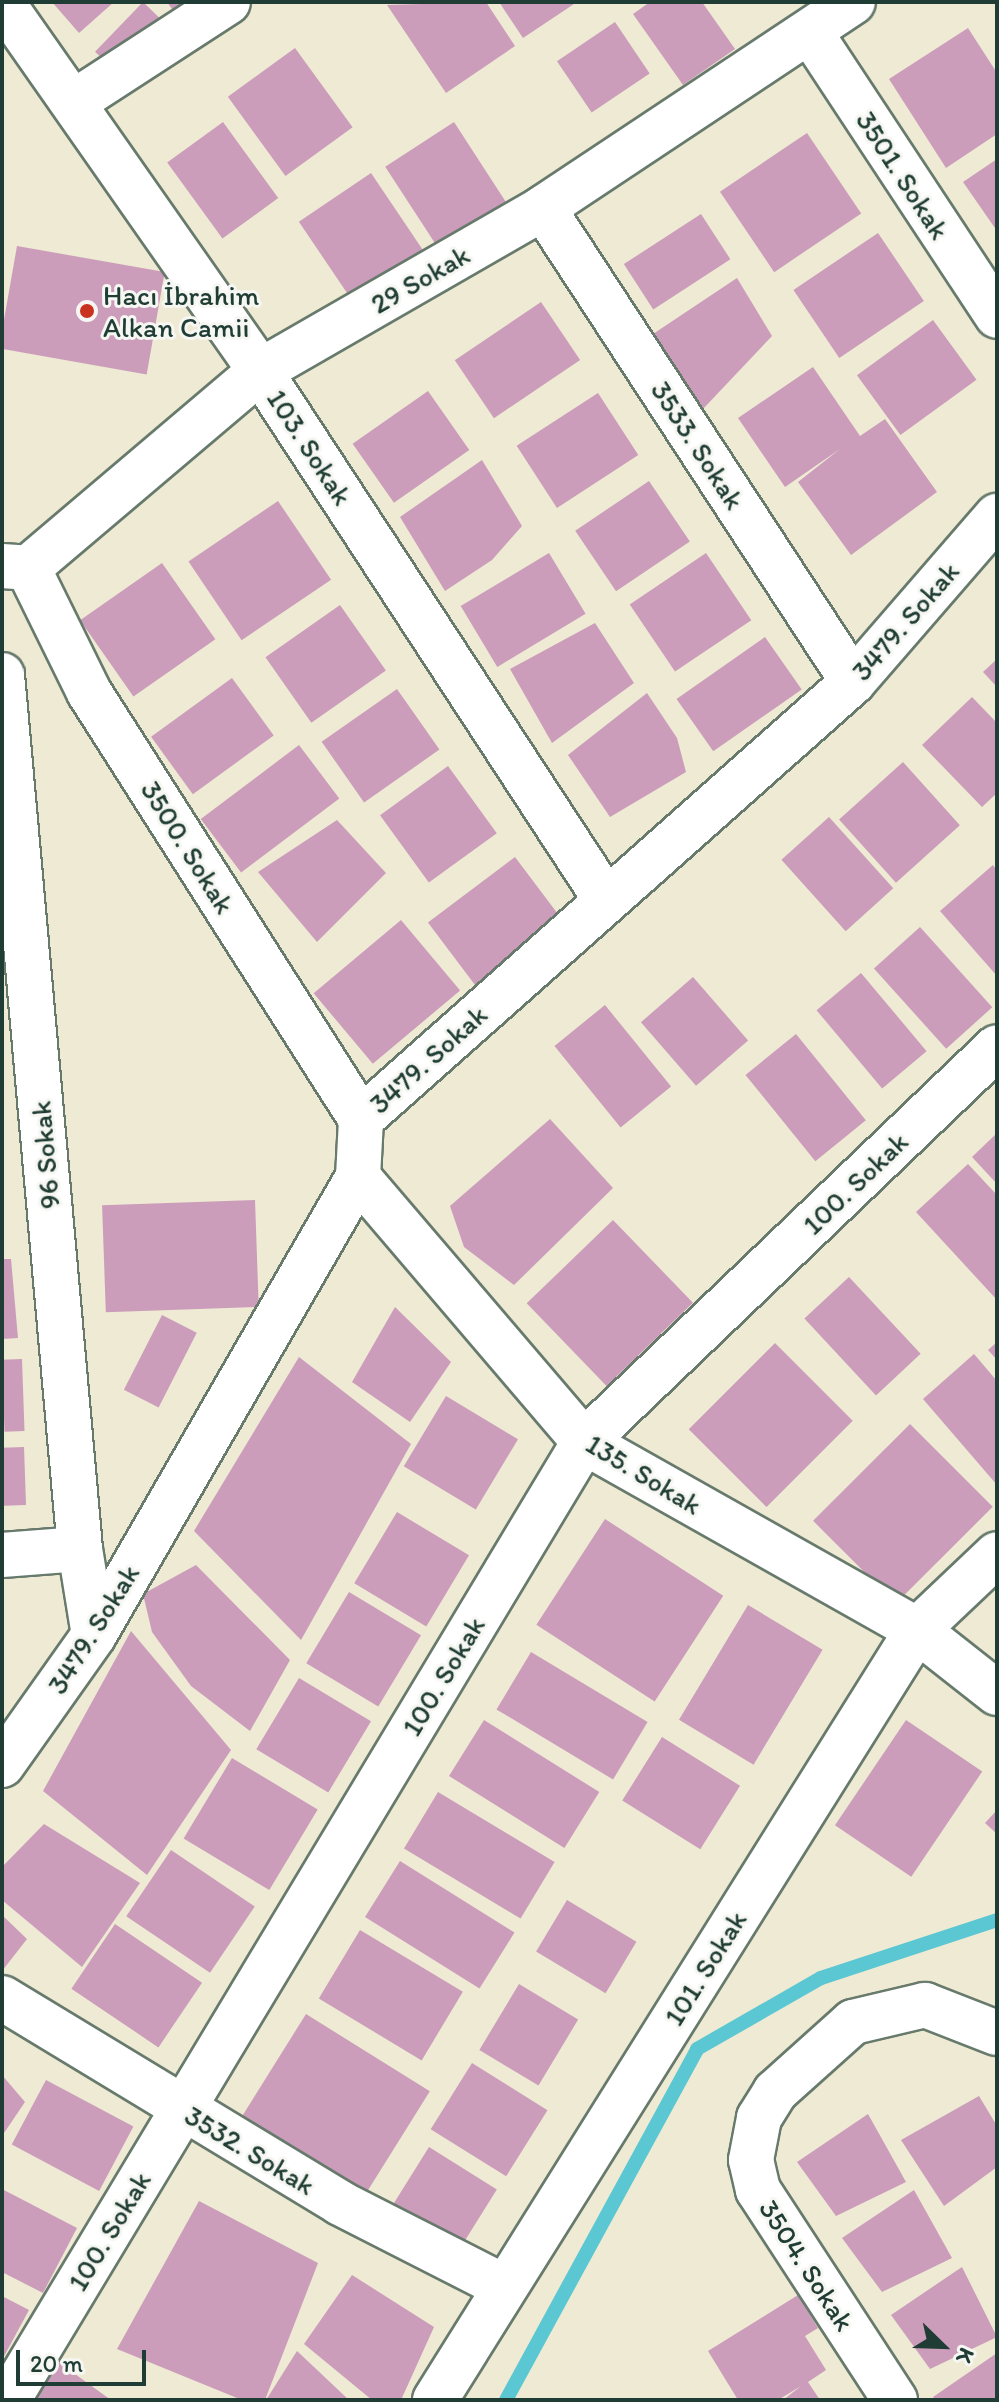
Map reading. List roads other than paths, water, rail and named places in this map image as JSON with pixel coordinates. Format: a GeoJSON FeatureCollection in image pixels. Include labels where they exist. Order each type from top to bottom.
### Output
{"type":"FeatureCollection","features":[{"type":"Feature","properties":{"kind":"street","name":"103. Sokak"},"geometry":{"type":"LineString","coordinates":[[2,2],[77,100],[260,371],[606,900]]}},
{"type":"Feature","properties":{"kind":"street"},"geometry":{"type":"LineString","coordinates":[[77,100],[228,2]]}},
{"type":"Feature","properties":{"kind":"street","name":"29 Sokak"},"geometry":{"type":"LineString","coordinates":[[15,567],[260,371],[543,208],[853,2]]}},
{"type":"Feature","properties":{"kind":"street","name":"3501. Sokak"},"geometry":{"type":"LineString","coordinates":[[810,32],[997,316]]}},
{"type":"Feature","properties":{"kind":"street","name":"3533. Sokak"},"geometry":{"type":"LineString","coordinates":[[543,208],[853,682]]}},
{"type":"Feature","properties":{"kind":"street","name":"3479. Sokak"},"geometry":{"type":"LineString","coordinates":[[2,1765],[94,1635],[358,1177],[361,1119],[853,682],[997,516]]}},
{"type":"Feature","properties":{"kind":"street","name":"3500. Sokak"},"geometry":{"type":"LineString","coordinates":[[15,567],[89,692],[361,1119]]}},
{"type":"Feature","properties":{"kind":"street","name":"96 Sokak"},"geometry":{"type":"LineString","coordinates":[[2,675],[80,1549],[94,1635]]}},
{"type":"Feature","properties":{"kind":"street","name":"100. Sokak"},"geometry":{"type":"LineString","coordinates":[[8,2400],[584,1442],[997,1047]]}},
{"type":"Feature","properties":{"kind":"street","name":"135. Sokak"},"geometry":{"type":"LineString","coordinates":[[358,1177],[584,1442],[917,1630],[997,1693]]}},
{"type":"Feature","properties":{"kind":"street"},"geometry":{"type":"LineString","coordinates":[[2,1555],[80,1549]]}},
{"type":"Feature","properties":{"kind":"street","name":"101. Sokak"},"geometry":{"type":"LineString","coordinates":[[435,2400],[917,1630],[997,1554]]}},
{"type":"Feature","properties":{"kind":"street","name":"3532. Sokak"},"geometry":{"type":"LineString","coordinates":[[2,1998],[340,2203],[505,2287]]}},
{"type":"Feature","properties":{"kind":"street","name":"3504. Sokak"},"geometry":{"type":"LineString","coordinates":[[895,2400],[758,2190],[751,2160],[759,2118],[775,2092],[853,2022],[925,2005],[997,2033]]}},
{"type":"Feature","properties":{"kind":"waterway"},"geometry":{"type":"LineString","coordinates":[[506,2400],[697,2049],[821,1978],[997,1920]]}},
{"type":"Feature","properties":{"kind":"place","name":"Hacı İbrahim Alkan Camii"},"geometry":{"type":"Point","coordinates":[87,311]}}]}
